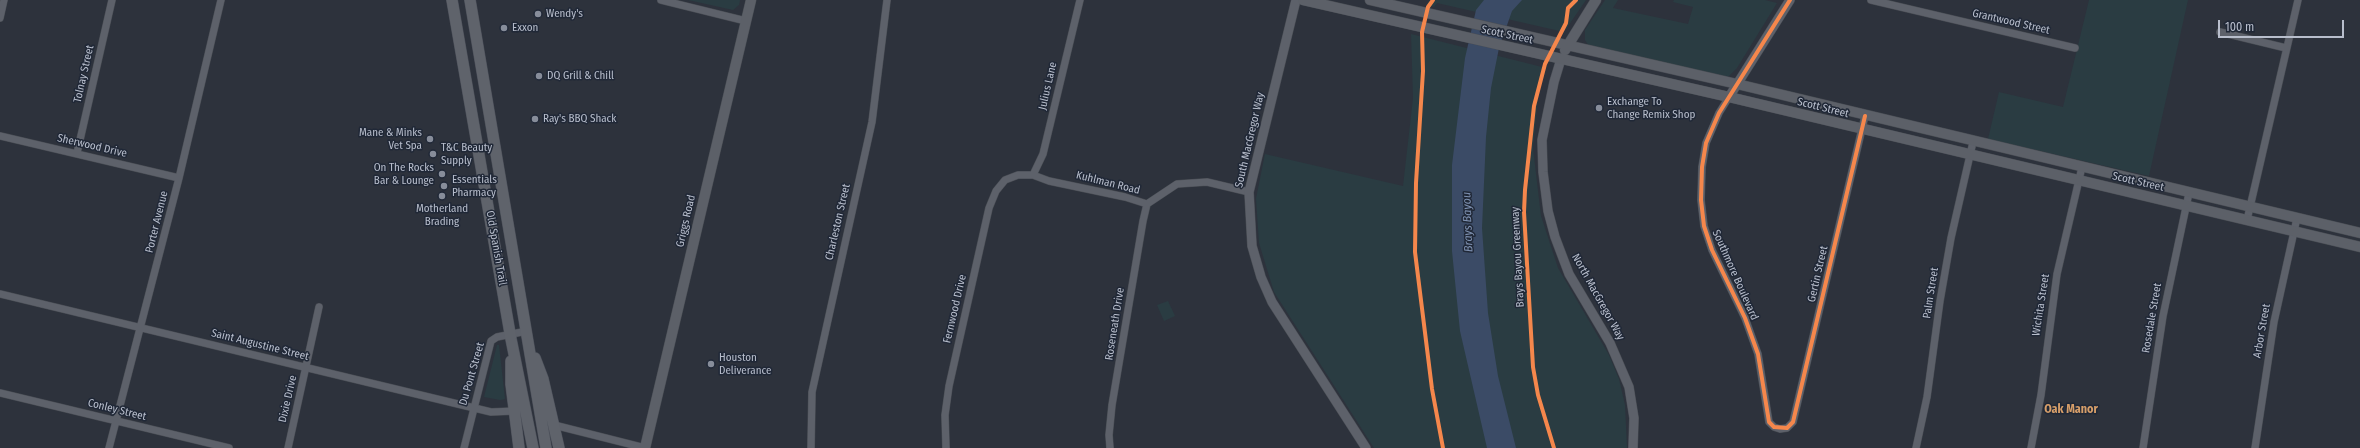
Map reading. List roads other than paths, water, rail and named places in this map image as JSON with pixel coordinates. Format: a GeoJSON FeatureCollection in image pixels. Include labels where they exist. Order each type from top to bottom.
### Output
{"type":"FeatureCollection","features":[{"type":"Feature","properties":{"kind":"main road","name":"Old Spanish Trail"},"geometry":{"type":"LineString","coordinates":[[452,0],[510,336],[532,448]]}},
{"type":"Feature","properties":{"kind":"main road","name":"Old Spanish Trail"},"geometry":{"type":"LineString","coordinates":[[470,0],[527,334],[534,386],[546,448]]}},
{"type":"Feature","properties":{"kind":"main road","name":"Griggs Road"},"geometry":{"type":"LineString","coordinates":[[645,448],[751,0]]}},
{"type":"Feature","properties":{"kind":"main road","name":"Scott Street"},"geometry":{"type":"LineString","coordinates":[[1303,0],[1428,30],[1729,97],[1862,130],[1970,154],[2360,247]]}},
{"type":"Feature","properties":{"kind":"main road","name":"Scott Street"},"geometry":{"type":"LineString","coordinates":[[1370,0],[1737,84],[1973,142],[2360,233]]}},
{"type":"Feature","properties":{"kind":"main road","name":"North MacGregor Way"},"geometry":{"type":"LineString","coordinates":[[1561,59],[1567,45],[1596,0]]}},
{"type":"Feature","properties":{"kind":"main road"},"geometry":{"type":"LineString","coordinates":[[463,66],[482,64]]}},
{"type":"Feature","properties":{"kind":"main road"},"geometry":{"type":"LineString","coordinates":[[485,187],[502,184]]}},
{"type":"Feature","properties":{"kind":"main road"},"geometry":{"type":"LineString","coordinates":[[527,334],[543,379],[559,448]]}},
{"type":"Feature","properties":{"kind":"main road"},"geometry":{"type":"LineString","coordinates":[[510,336],[511,384],[520,448]]}},
{"type":"Feature","properties":{"kind":"street"},"geometry":{"type":"LineString","coordinates":[[0,18],[4,0]]}},
{"type":"Feature","properties":{"kind":"street","name":"Tolnay Street"},"geometry":{"type":"LineString","coordinates":[[77,153],[112,0]]}},
{"type":"Feature","properties":{"kind":"street","name":"Porter Avenue"},"geometry":{"type":"LineString","coordinates":[[109,448],[179,178],[220,0]]}},
{"type":"Feature","properties":{"kind":"street"},"geometry":{"type":"LineString","coordinates":[[661,0],[746,21]]}},
{"type":"Feature","properties":{"kind":"street","name":"Charleston Street"},"geometry":{"type":"LineString","coordinates":[[811,448],[809,432],[814,378],[872,122],[887,0]]}},
{"type":"Feature","properties":{"kind":"street","name":"Julius Lane"},"geometry":{"type":"LineString","coordinates":[[1033,175],[1043,154],[1080,0]]}},
{"type":"Feature","properties":{"kind":"street","name":"South MacGregor Way"},"geometry":{"type":"LineString","coordinates":[[1296,0],[1249,192],[1252,246],[1261,277],[1272,302],[1366,448]]}},
{"type":"Feature","properties":{"kind":"street","name":"Southmore Boulevard"},"geometry":{"type":"LineString","coordinates":[[1780,428],[1774,427],[1769,422],[1758,354],[1745,318],[1712,250],[1704,226],[1701,200],[1702,166],[1706,143],[1729,97],[1790,0]]}},
{"type":"Feature","properties":{"kind":"street","name":"Grantwood Street"},"geometry":{"type":"LineString","coordinates":[[1872,0],[2075,48]]}},
{"type":"Feature","properties":{"kind":"street"},"geometry":{"type":"LineString","coordinates":[[2247,220],[2298,0]]}},
{"type":"Feature","properties":{"kind":"street"},"geometry":{"type":"LineString","coordinates":[[2220,32],[2286,48]]}},
{"type":"Feature","properties":{"kind":"street","name":"North MacGregor Way"},"geometry":{"type":"LineString","coordinates":[[1561,59],[1554,82],[1542,140],[1543,172],[1548,211],[1555,237],[1569,274],[1610,343],[1629,387],[1634,418],[1633,448]]}},
{"type":"Feature","properties":{"kind":"street","name":"Gertin Street"},"geometry":{"type":"LineString","coordinates":[[1780,428],[1787,428],[1793,422],[1865,116]]}},
{"type":"Feature","properties":{"kind":"street","name":"Sherwood Drive"},"geometry":{"type":"LineString","coordinates":[[0,136],[179,178]]}},
{"type":"Feature","properties":{"kind":"street","name":"Palm Street"},"geometry":{"type":"LineString","coordinates":[[1916,448],[1927,397],[1940,302],[1950,245],[1973,142]]}},
{"type":"Feature","properties":{"kind":"street","name":"Wichita Street"},"geometry":{"type":"LineString","coordinates":[[2031,448],[2041,394],[2057,274],[2082,167]]}},
{"type":"Feature","properties":{"kind":"street","name":"Kuhlman Road"},"geometry":{"type":"LineString","coordinates":[[1005,180],[1018,175],[1033,175],[1048,181],[1125,196],[1148,204],[1177,184],[1207,182],[1249,192]]}},
{"type":"Feature","properties":{"kind":"street","name":"Fernwood Drive"},"geometry":{"type":"LineString","coordinates":[[946,448],[945,415],[949,386],[989,208],[996,190],[1005,180]]}},
{"type":"Feature","properties":{"kind":"street","name":"Rosedale Street"},"geometry":{"type":"LineString","coordinates":[[2142,448],[2164,310],[2189,192]]}},
{"type":"Feature","properties":{"kind":"street","name":"Roseneath Drive"},"geometry":{"type":"LineString","coordinates":[[1110,448],[1109,435],[1112,405],[1143,221],[1148,204]]}},
{"type":"Feature","properties":{"kind":"street","name":"Arbor Street"},"geometry":{"type":"LineString","coordinates":[[2255,448],[2274,322],[2297,218]]}},
{"type":"Feature","properties":{"kind":"street","name":"Saint Augustine Street"},"geometry":{"type":"LineString","coordinates":[[0,294],[474,408],[499,412],[515,411]]}},
{"type":"Feature","properties":{"kind":"street","name":"Dixie Drive"},"geometry":{"type":"LineString","coordinates":[[288,448],[319,307]]}},
{"type":"Feature","properties":{"kind":"street","name":"Du Pont Street"},"geometry":{"type":"LineString","coordinates":[[464,448],[491,342],[497,337],[527,334]]}},
{"type":"Feature","properties":{"kind":"street","name":"Conley Street"},"geometry":{"type":"LineString","coordinates":[[0,393],[229,448]]}},
{"type":"Feature","properties":{"kind":"street"},"geometry":{"type":"LineString","coordinates":[[554,425],[645,448]]}},
{"type":"Feature","properties":{"kind":"water","name":"Brays Bayou"},"geometry":{"type":"Polygon","coordinates":[[[1484,0],[1522,0],[1512,11],[1499,48],[1491,88],[1486,137],[1482,228],[1488,313],[1498,376],[1516,448],[1487,448],[1460,331],[1452,251],[1452,165],[1465,58],[1476,10],[1484,0]]]}},
{"type":"Feature","properties":{"kind":"place","name":"Wendy's"},"geometry":{"type":"Point","coordinates":[538,14]}},
{"type":"Feature","properties":{"kind":"place","name":"Exxon"},"geometry":{"type":"Point","coordinates":[504,28]}},
{"type":"Feature","properties":{"kind":"place","name":"DQ Grill & Chill"},"geometry":{"type":"Point","coordinates":[539,76]}},
{"type":"Feature","properties":{"kind":"place","name":"Exchange To Change Remix Shop"},"geometry":{"type":"Point","coordinates":[1599,108]}},
{"type":"Feature","properties":{"kind":"place","name":"Ray's BBQ Shack"},"geometry":{"type":"Point","coordinates":[535,119]}},
{"type":"Feature","properties":{"kind":"place","name":"Mane & Minks Vet Spa"},"geometry":{"type":"Point","coordinates":[430,139]}},
{"type":"Feature","properties":{"kind":"place","name":"T&C Beauty Supply"},"geometry":{"type":"Point","coordinates":[433,154]}},
{"type":"Feature","properties":{"kind":"place","name":"On The Rocks Bar & Lounge"},"geometry":{"type":"Point","coordinates":[442,174]}},
{"type":"Feature","properties":{"kind":"place","name":"Essentials Pharmacy"},"geometry":{"type":"Point","coordinates":[444,186]}},
{"type":"Feature","properties":{"kind":"place","name":"Motherland Brading"},"geometry":{"type":"Point","coordinates":[442,196]}},
{"type":"Feature","properties":{"kind":"place","name":"Houston Deliverance"},"geometry":{"type":"Point","coordinates":[711,364]}},
{"type":"Feature","properties":{"kind":"district","name":"Oak Manor"},"geometry":{"type":"Point","coordinates":[2071,410]}}]}
